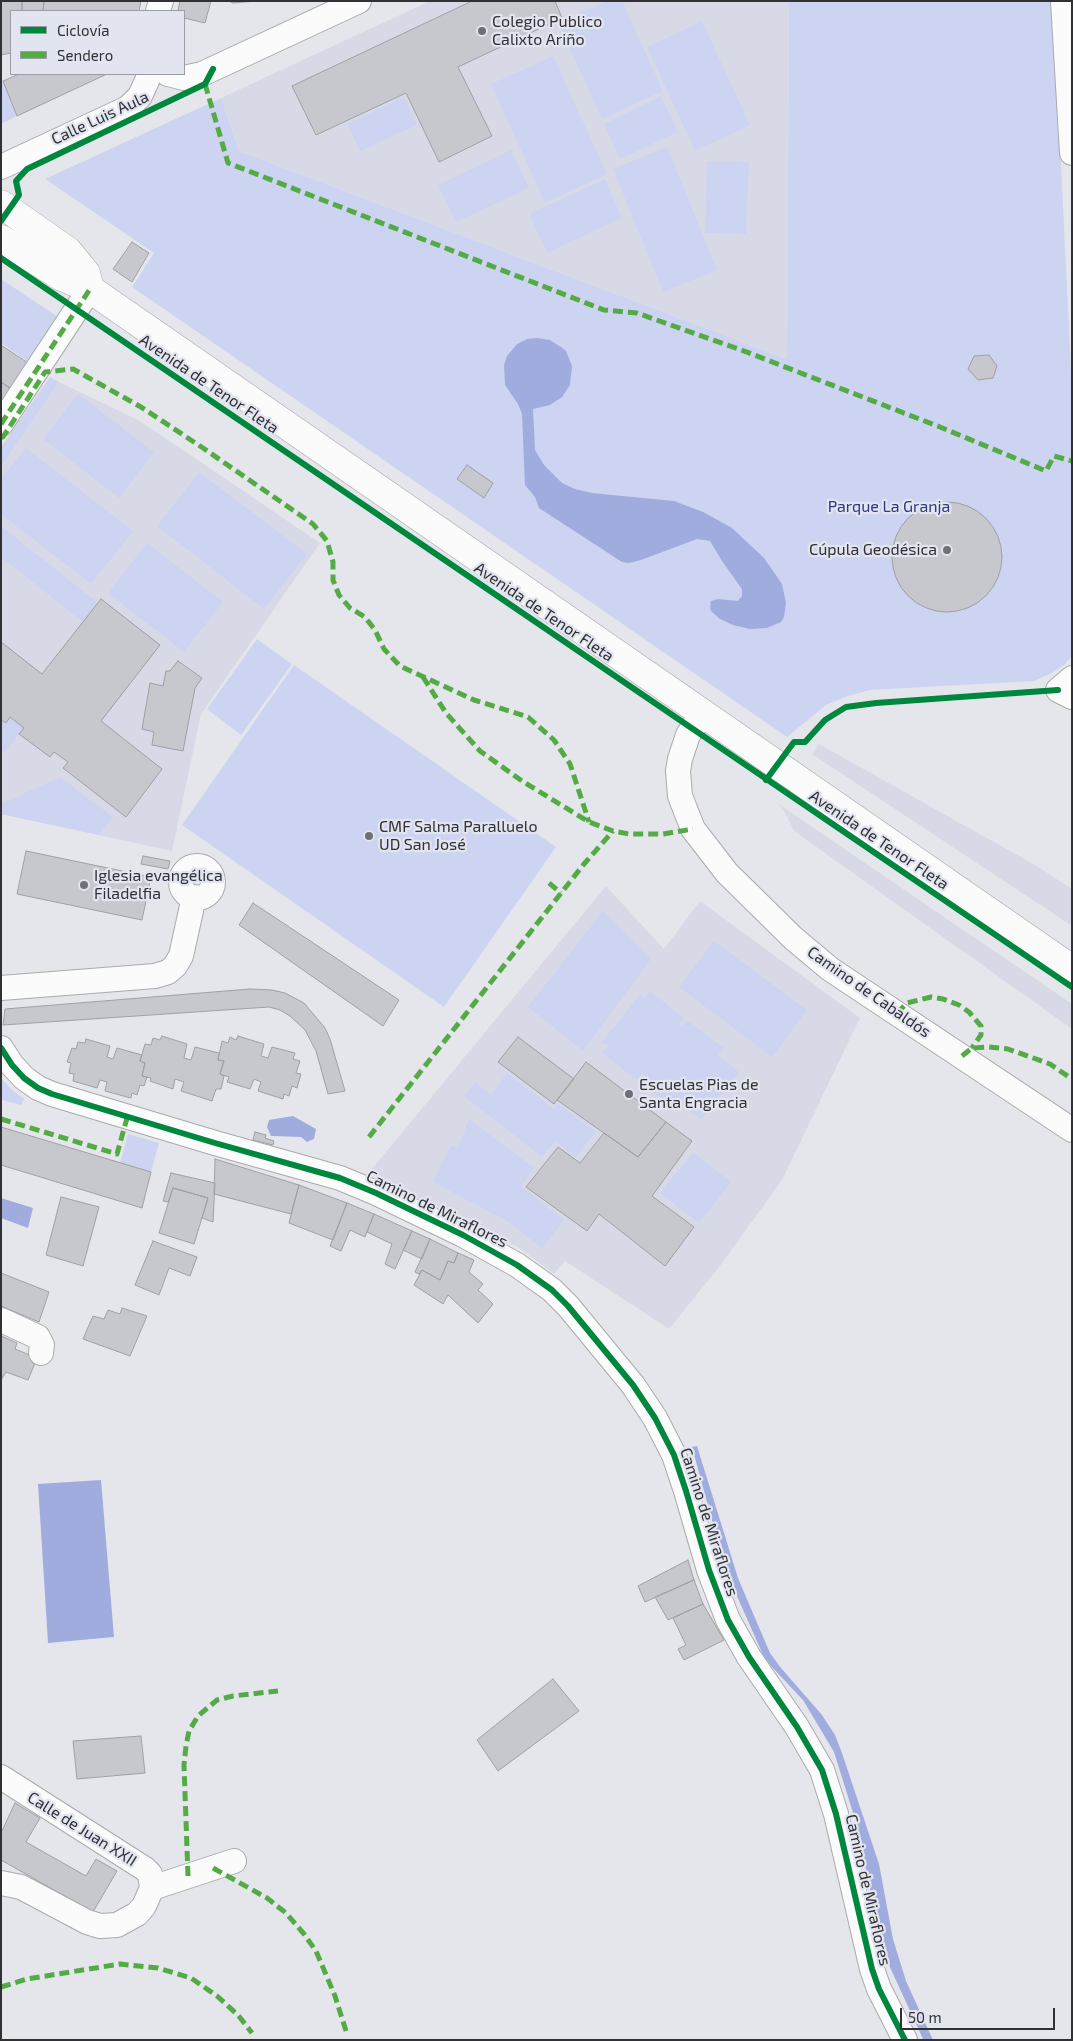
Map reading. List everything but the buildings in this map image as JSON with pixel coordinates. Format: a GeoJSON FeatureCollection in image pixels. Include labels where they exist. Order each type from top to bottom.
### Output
{"type":"FeatureCollection","features":[{"type":"Feature","properties":{"kind":"main road"},"geometry":{"type":"LineString","coordinates":[[1,204],[68,250],[86,273],[90,289]]}},
{"type":"Feature","properties":{"kind":"main road","name":"Avenida de Tenor Fleta"},"geometry":{"type":"LineString","coordinates":[[1,239],[62,277],[90,289],[1072,969]]}},
{"type":"Feature","properties":{"kind":"street"},"geometry":{"type":"LineString","coordinates":[[156,75],[184,78],[202,74],[359,1]]}},
{"type":"Feature","properties":{"kind":"street"},"geometry":{"type":"LineString","coordinates":[[1063,1],[1072,153]]}},
{"type":"Feature","properties":{"kind":"street","name":"Calle Luis Aula"},"geometry":{"type":"LineString","coordinates":[[1,167],[128,108],[156,75]]}},
{"type":"Feature","properties":{"kind":"street"},"geometry":{"type":"LineString","coordinates":[[1,424],[90,289]]}},
{"type":"Feature","properties":{"kind":"street"},"geometry":{"type":"LineString","coordinates":[[1072,678],[1058,690],[1072,697]]}},
{"type":"Feature","properties":{"kind":"street","name":"Camino de Cabaldós"},"geometry":{"type":"LineString","coordinates":[[702,714],[688,735],[680,760],[678,771],[680,796],[693,829],[727,873],[780,925],[830,969],[1072,1130]]}},
{"type":"Feature","properties":{"kind":"street"},"geometry":{"type":"LineString","coordinates":[[1,988],[155,976],[168,972],[175,966],[181,956],[194,897]]}},
{"type":"Feature","properties":{"kind":"street","name":"Camino de Miraflores"},"geometry":{"type":"LineString","coordinates":[[1,1048],[12,1065],[24,1078],[38,1088],[52,1094],[214,1143],[340,1178],[376,1193],[463,1235],[517,1265],[552,1290],[568,1306],[633,1385],[655,1418],[677,1464],[709,1570],[728,1620],[749,1658],[801,1734],[822,1770],[834,1808],[872,1969],[879,1989],[905,2040]]}},
{"type":"Feature","properties":{"kind":"street"},"geometry":{"type":"LineString","coordinates":[[1,1320],[38,1337],[42,1345],[40,1353]]}},
{"type":"Feature","properties":{"kind":"street","name":"Calle de Juan XXII"},"geometry":{"type":"LineString","coordinates":[[1,1777],[140,1866],[150,1874],[152,1888]]}},
{"type":"Feature","properties":{"kind":"street"},"geometry":{"type":"LineString","coordinates":[[1,1883],[21,1887],[87,1922],[100,1926],[117,1925],[137,1914],[144,1906],[152,1888],[234,1861]]}},
{"type":"Feature","properties":{"kind":"shaded area"},"geometry":{"type":"Polygon","coordinates":[[[430,1],[789,1],[787,359],[239,151],[221,98],[430,1]]]}},
{"type":"Feature","properties":{"kind":"shaded area"},"geometry":{"type":"Polygon","coordinates":[[[59,382],[140,421],[320,543],[201,714],[172,851],[1,814],[1,467],[59,382]]]}},
{"type":"Feature","properties":{"kind":"shaded area"},"geometry":{"type":"Polygon","coordinates":[[[819,744],[1035,865],[1072,889],[1072,926],[812,754],[819,744]]]}},
{"type":"Feature","properties":{"kind":"shaded area"},"geometry":{"type":"Polygon","coordinates":[[[777,803],[1072,1004],[1072,1029],[794,831],[783,809],[777,803]]]}},
{"type":"Feature","properties":{"kind":"shaded area","name":"Escuelas Pias de Santa Engracia"},"geometry":{"type":"Polygon","coordinates":[[[606,886],[664,949],[700,901],[860,1018],[782,1180],[720,1266],[669,1329],[565,1261],[554,1274],[518,1247],[433,1210],[390,1185],[371,1170],[606,886]]]}},
{"type":"Feature","properties":{"kind":"green space"},"geometry":{"type":"Polygon","coordinates":[[[607,1],[622,1],[663,91],[602,119],[558,23],[607,1]]]}},
{"type":"Feature","properties":{"kind":"green space","name":"Parque La Granja"},"geometry":{"type":"Polygon","coordinates":[[[789,1],[1053,1],[1072,390],[1072,656],[1064,665],[1034,681],[870,690],[826,705],[787,737],[132,287],[154,253],[45,179],[221,98],[239,151],[787,359],[789,1]]]}},
{"type":"Feature","properties":{"kind":"green space"},"geometry":{"type":"Polygon","coordinates":[[[702,21],[750,125],[695,151],[647,47],[702,21]]]}},
{"type":"Feature","properties":{"kind":"green space"},"geometry":{"type":"Polygon","coordinates":[[[553,56],[607,174],[545,203],[491,84],[553,56]]]}},
{"type":"Feature","properties":{"kind":"green space"},"geometry":{"type":"Polygon","coordinates":[[[1,76],[17,116],[1,124],[1,76]]]}},
{"type":"Feature","properties":{"kind":"green space"},"geometry":{"type":"Polygon","coordinates":[[[661,96],[678,132],[620,159],[604,124],[661,96]]]}},
{"type":"Feature","properties":{"kind":"green space"},"geometry":{"type":"Polygon","coordinates":[[[404,97],[417,125],[360,151],[347,124],[404,97]]]}},
{"type":"Feature","properties":{"kind":"green space"},"geometry":{"type":"Polygon","coordinates":[[[667,147],[717,270],[663,292],[613,169],[667,147]]]}},
{"type":"Feature","properties":{"kind":"green space"},"geometry":{"type":"Polygon","coordinates":[[[511,150],[529,188],[456,222],[438,185],[511,150]]]}},
{"type":"Feature","properties":{"kind":"green space"},"geometry":{"type":"Polygon","coordinates":[[[707,161],[749,162],[746,234],[705,233],[707,161]]]}},
{"type":"Feature","properties":{"kind":"green space"},"geometry":{"type":"Polygon","coordinates":[[[605,179],[622,218],[547,253],[529,214],[605,179]]]}},
{"type":"Feature","properties":{"kind":"green space"},"geometry":{"type":"Polygon","coordinates":[[[1,279],[64,321],[34,366],[1,343],[1,279]]]}},
{"type":"Feature","properties":{"kind":"green space"},"geometry":{"type":"Polygon","coordinates":[[[50,377],[59,382],[1,467],[1,447],[50,377]]]}},
{"type":"Feature","properties":{"kind":"green space"},"geometry":{"type":"Polygon","coordinates":[[[78,394],[154,452],[119,498],[43,439],[78,394]]]}},
{"type":"Feature","properties":{"kind":"green space"},"geometry":{"type":"Polygon","coordinates":[[[26,448],[133,531],[91,584],[1,514],[1,479],[26,448]]]}},
{"type":"Feature","properties":{"kind":"green space"},"geometry":{"type":"Polygon","coordinates":[[[199,472],[307,554],[264,609],[157,526],[199,472]]]}},
{"type":"Feature","properties":{"kind":"green space"},"geometry":{"type":"Polygon","coordinates":[[[1,526],[98,603],[83,622],[1,557],[1,526]]]}},
{"type":"Feature","properties":{"kind":"green space"},"geometry":{"type":"Polygon","coordinates":[[[147,543],[223,602],[184,652],[108,593],[147,543]]]}},
{"type":"Feature","properties":{"kind":"green space"},"geometry":{"type":"Polygon","coordinates":[[[257,639],[292,664],[241,735],[207,709],[257,639]]]}},
{"type":"Feature","properties":{"kind":"green space","name":"CMF Salma Paralluelo UD San José"},"geometry":{"type":"Polygon","coordinates":[[[294,665],[556,847],[444,1007],[182,825],[294,665]]]}},
{"type":"Feature","properties":{"kind":"green space"},"geometry":{"type":"Polygon","coordinates":[[[10,717],[24,728],[5,752],[1,749],[1,720],[6,723],[10,717]]]}},
{"type":"Feature","properties":{"kind":"green space"},"geometry":{"type":"Polygon","coordinates":[[[60,777],[113,817],[99,835],[1,814],[1,804],[60,777]]]}},
{"type":"Feature","properties":{"kind":"green space"},"geometry":{"type":"Polygon","coordinates":[[[603,911],[651,959],[583,1051],[528,1007],[603,911]]]}},
{"type":"Feature","properties":{"kind":"green space"},"geometry":{"type":"Polygon","coordinates":[[[714,941],[807,1010],[772,1057],[679,987],[714,941]]]}},
{"type":"Feature","properties":{"kind":"green space"},"geometry":{"type":"Polygon","coordinates":[[[650,991],[684,1018],[679,1024],[681,1026],[687,1020],[724,1048],[718,1055],[739,1072],[701,1120],[682,1104],[677,1110],[640,1082],[644,1075],[642,1073],[637,1080],[602,1053],[608,1046],[602,1042],[640,994],[645,997],[650,991]]]}},
{"type":"Feature","properties":{"kind":"green space"},"geometry":{"type":"Polygon","coordinates":[[[507,1073],[554,1109],[558,1104],[596,1131],[576,1157],[555,1141],[542,1157],[464,1096],[475,1082],[491,1095],[507,1073]]]}},
{"type":"Feature","properties":{"kind":"green space"},"geometry":{"type":"Polygon","coordinates":[[[1,1078],[24,1099],[21,1105],[1,1100],[1,1078]]]}},
{"type":"Feature","properties":{"kind":"green space"},"geometry":{"type":"Polygon","coordinates":[[[469,1119],[534,1168],[521,1186],[564,1220],[542,1248],[507,1221],[433,1182],[451,1145],[458,1148],[469,1119]]]}},
{"type":"Feature","properties":{"kind":"green space"},"geometry":{"type":"Polygon","coordinates":[[[128,1134],[159,1143],[151,1172],[120,1163],[128,1134]]]}},
{"type":"Feature","properties":{"kind":"green space"},"geometry":{"type":"Polygon","coordinates":[[[693,1152],[731,1182],[699,1223],[660,1193],[693,1152]]]}},
{"type":"Feature","properties":{"kind":"water"},"geometry":{"type":"Polygon","coordinates":[[[527,339],[550,340],[566,351],[572,366],[570,385],[562,397],[550,405],[533,409],[535,450],[544,465],[562,483],[575,489],[592,493],[674,501],[703,512],[732,528],[764,558],[782,584],[786,603],[784,617],[781,622],[767,628],[750,629],[733,625],[720,619],[712,612],[710,609],[711,601],[718,599],[738,601],[742,596],[742,589],[710,541],[697,539],[641,560],[629,563],[622,562],[539,508],[535,497],[525,485],[522,414],[518,404],[505,385],[504,365],[507,356],[517,344],[527,339]]]}},
{"type":"Feature","properties":{"kind":"water"},"geometry":{"type":"Polygon","coordinates":[[[293,1116],[316,1129],[314,1139],[307,1142],[301,1137],[271,1136],[267,1127],[269,1120],[293,1116]]]}},
{"type":"Feature","properties":{"kind":"water"},"geometry":{"type":"Polygon","coordinates":[[[1,1198],[33,1208],[28,1228],[1,1218],[1,1198]]]}},
{"type":"Feature","properties":{"kind":"water"},"geometry":{"type":"Polygon","coordinates":[[[697,1446],[738,1578],[770,1653],[822,1715],[835,1735],[879,1864],[893,1939],[906,1981],[933,2040],[923,2039],[888,1963],[877,1922],[855,1819],[834,1752],[803,1700],[763,1655],[733,1587],[692,1447],[697,1446]]]}},
{"type":"Feature","properties":{"kind":"water"},"geometry":{"type":"Polygon","coordinates":[[[101,1480],[114,1637],[48,1643],[38,1484],[101,1480]]]}},
{"type":"Feature","properties":{"kind":"marked path"},"geometry":{"type":"LineString","coordinates":[[205,84],[228,163],[604,310],[637,313],[744,351],[940,427],[1046,471],[1054,456],[1072,461]]}},
{"type":"Feature","properties":{"kind":"marked path"},"geometry":{"type":"LineString","coordinates":[[1,424],[90,289]]}},
{"type":"Feature","properties":{"kind":"marked path"},"geometry":{"type":"LineString","coordinates":[[1,436],[3,437],[45,372],[73,369],[141,407],[313,524],[327,541],[333,562],[333,580],[339,595],[350,608],[365,617],[375,630],[384,649],[400,666],[474,700],[528,717],[554,740],[570,764],[589,822]]}},
{"type":"Feature","properties":{"kind":"marked path"},"geometry":{"type":"LineString","coordinates":[[423,677],[446,713],[480,751],[522,781],[589,822],[613,831],[629,834],[663,834],[693,829]]}},
{"type":"Feature","properties":{"kind":"marked path"},"geometry":{"type":"LineString","coordinates":[[369,1137],[584,864],[613,831]]}},
{"type":"Feature","properties":{"kind":"marked path"},"geometry":{"type":"LineString","coordinates":[[549,883],[561,893]]}},
{"type":"Feature","properties":{"kind":"marked path"},"geometry":{"type":"LineString","coordinates":[[897,1013],[907,1003],[931,997],[959,1005],[969,1012],[981,1026],[981,1035],[972,1048]]}},
{"type":"Feature","properties":{"kind":"marked path"},"geometry":{"type":"LineString","coordinates":[[962,1056],[972,1048],[1008,1049],[1050,1064],[1072,1079]]}},
{"type":"Feature","properties":{"kind":"marked path"},"geometry":{"type":"LineString","coordinates":[[1,1119],[117,1154],[127,1118]]}},
{"type":"Feature","properties":{"kind":"marked path"},"geometry":{"type":"LineString","coordinates":[[188,1876],[184,1765],[189,1731],[198,1716],[217,1700],[233,1696],[278,1691]]}},
{"type":"Feature","properties":{"kind":"marked path"},"geometry":{"type":"LineString","coordinates":[[213,1868],[267,1898],[286,1913],[304,1934],[316,1951],[335,1996],[347,2034]]}},
{"type":"Feature","properties":{"kind":"marked path"},"geometry":{"type":"LineString","coordinates":[[1,1987],[27,1979],[120,1964],[158,1968],[191,1978],[217,1996],[238,2015],[252,2033]]}},
{"type":"Feature","properties":{"kind":"cycle path"},"geometry":{"type":"LineString","coordinates":[[1,221],[19,195],[16,181],[27,169],[205,84],[213,69]]}},
{"type":"Feature","properties":{"kind":"cycle path"},"geometry":{"type":"LineString","coordinates":[[1,258],[1072,987]]}},
{"type":"Feature","properties":{"kind":"cycle path"},"geometry":{"type":"LineString","coordinates":[[766,780],[794,742],[805,742],[825,720],[846,707],[876,703],[1058,690]]}},
{"type":"Feature","properties":{"kind":"cycle path"},"geometry":{"type":"LineString","coordinates":[[1,1048],[12,1065],[24,1078],[38,1088],[52,1094],[340,1178],[376,1193],[463,1235],[517,1265],[552,1290],[568,1306],[633,1385],[655,1418],[674,1455],[709,1570],[728,1620],[749,1657],[797,1727],[822,1770],[836,1814],[872,1969],[879,1989],[905,2040]]}},
{"type":"Feature","properties":{"kind":"place","name":"Colegio Publico Calixto Ariño"},"geometry":{"type":"Point","coordinates":[482,31]}},
{"type":"Feature","properties":{"kind":"place","name":"Cúpula Geodésica"},"geometry":{"type":"Point","coordinates":[947,550]}},
{"type":"Feature","properties":{"kind":"place","name":"CMF Salma Paralluelo UD San José"},"geometry":{"type":"Point","coordinates":[369,836]}},
{"type":"Feature","properties":{"kind":"place","name":"Iglesia evangélica Filadelfia"},"geometry":{"type":"Point","coordinates":[84,885]}},
{"type":"Feature","properties":{"kind":"place","name":"Escuelas Pias de Santa Engracia"},"geometry":{"type":"Point","coordinates":[629,1094]}}]}
